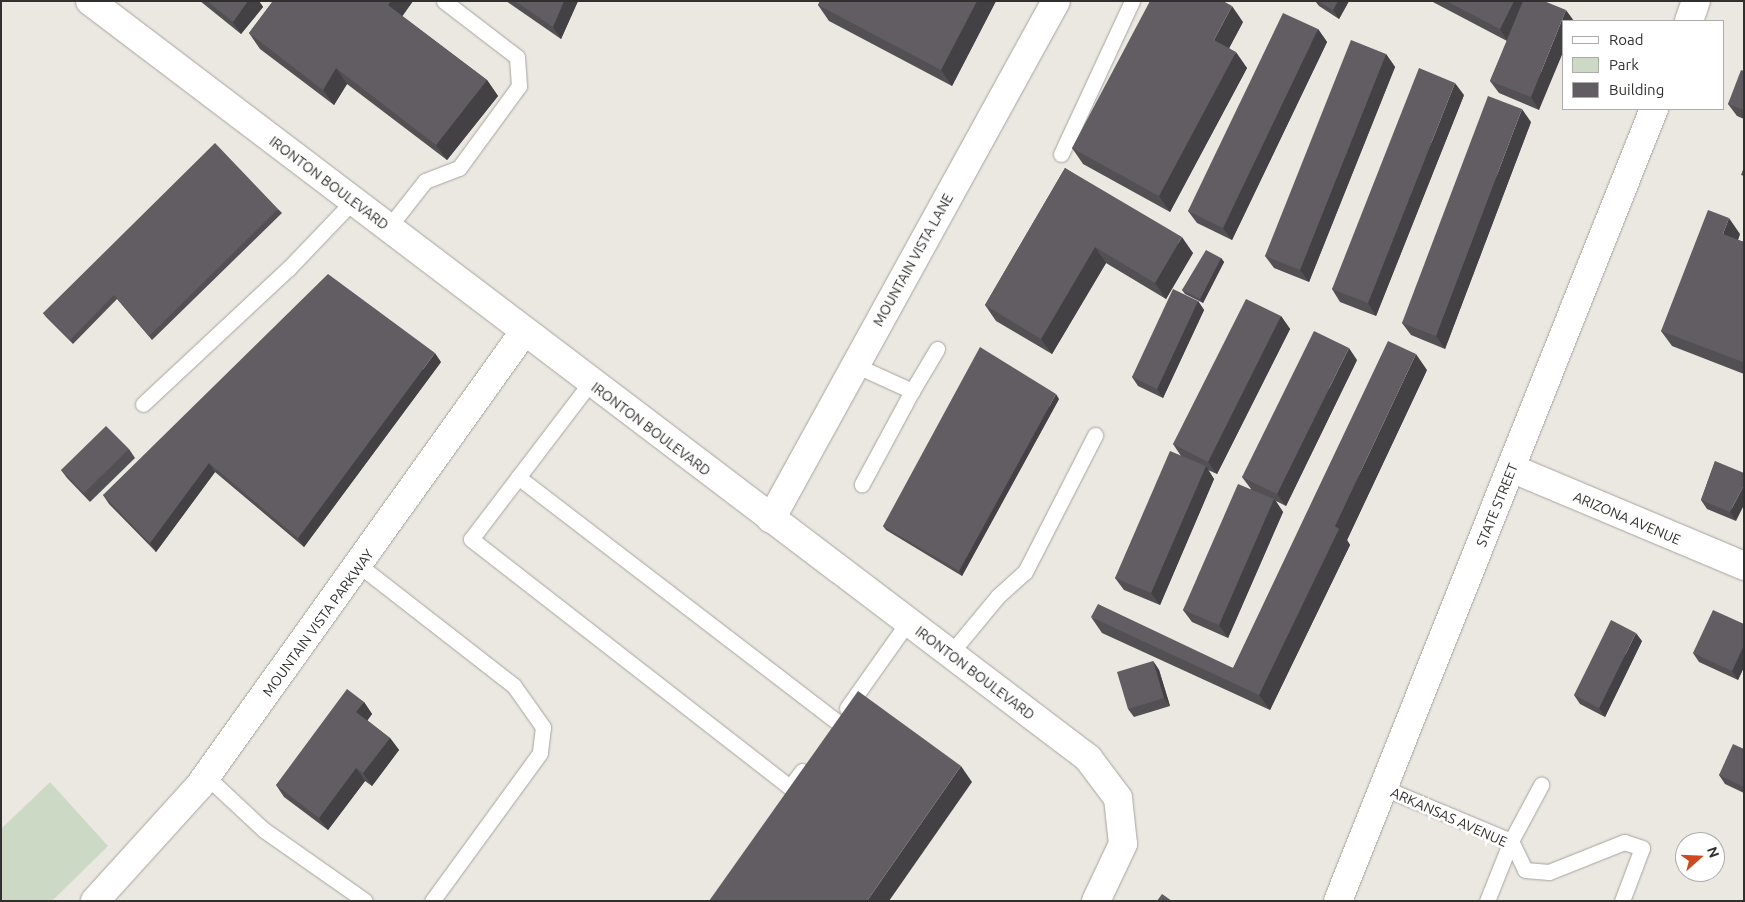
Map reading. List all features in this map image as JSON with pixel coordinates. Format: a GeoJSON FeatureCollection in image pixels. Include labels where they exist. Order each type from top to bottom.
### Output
{"type":"FeatureCollection","features":[{"type":"Feature","properties":{"kind":"street","name":"IRONTON BOULEVARD"},"geometry":{"type":"LineString","coordinates":[[90,1],[590,383],[1088,758],[1118,798],[1123,844],[1096,901]]}},
{"type":"Feature","properties":{"kind":"street","name":"MOUNTAIN VISTA LANE"},"geometry":{"type":"LineString","coordinates":[[770,519],[1056,1]]}},
{"type":"Feature","properties":{"kind":"street"},"geometry":{"type":"LineString","coordinates":[[1689,20],[1696,1]]}},
{"type":"Feature","properties":{"kind":"street","name":"STATE STREET"},"geometry":{"type":"LineString","coordinates":[[1338,901],[1654,110]]}},
{"type":"Feature","properties":{"kind":"street","name":"MOUNTAIN VISTA PARKWAY"},"geometry":{"type":"LineString","coordinates":[[95,901],[206,776],[360,566],[524,332]]}},
{"type":"Feature","properties":{"kind":"street","name":"ARIZONA AVENUE"},"geometry":{"type":"LineString","coordinates":[[1512,468],[1744,566]]}},
{"type":"Feature","properties":{"kind":"lane"},"geometry":{"type":"LineString","coordinates":[[388,228],[425,181],[459,168],[519,86],[517,57],[444,1]]}},
{"type":"Feature","properties":{"kind":"lane"},"geometry":{"type":"LineString","coordinates":[[1061,154],[1132,1]]}},
{"type":"Feature","properties":{"kind":"lane"},"geometry":{"type":"LineString","coordinates":[[143,404],[288,269],[353,201]]}},
{"type":"Feature","properties":{"kind":"lane"},"geometry":{"type":"LineString","coordinates":[[862,484],[936,349]]}},
{"type":"Feature","properties":{"kind":"lane"},"geometry":{"type":"LineString","coordinates":[[854,365],[912,391]]}},
{"type":"Feature","properties":{"kind":"lane"},"geometry":{"type":"LineString","coordinates":[[590,383],[471,539],[790,787],[811,758]]}},
{"type":"Feature","properties":{"kind":"lane"},"geometry":{"type":"LineString","coordinates":[[950,654],[998,596],[1025,572],[1095,436]]}},
{"type":"Feature","properties":{"kind":"lane"},"geometry":{"type":"LineString","coordinates":[[518,478],[837,722]]}},
{"type":"Feature","properties":{"kind":"lane"},"geometry":{"type":"LineString","coordinates":[[360,566],[514,686],[542,727],[540,753],[432,901]]}},
{"type":"Feature","properties":{"kind":"lane"},"geometry":{"type":"LineString","coordinates":[[827,736],[908,622]]}},
{"type":"Feature","properties":{"kind":"lane"},"geometry":{"type":"LineString","coordinates":[[206,776],[264,830],[365,901]]}},
{"type":"Feature","properties":{"kind":"lane"},"geometry":{"type":"LineString","coordinates":[[1487,901],[1511,841],[1540,785]]}},
{"type":"Feature","properties":{"kind":"lane","name":"ARKANSAS AVENUE"},"geometry":{"type":"LineString","coordinates":[[1384,788],[1511,841],[1525,870],[1549,872],[1624,842],[1642,848],[1622,901]]}},
{"type":"Feature","properties":{"kind":"green space"},"geometry":{"type":"Polygon","coordinates":[[[50,782],[108,846],[52,901],[1,901],[1,829],[50,782]]]}},
{"type":"Feature","properties":{"kind":"building"},"geometry":{"type":"Polygon","coordinates":[[[207,1],[248,1],[233,22],[207,1]]]}},
{"type":"Feature","properties":{"kind":"building"},"geometry":{"type":"Polygon","coordinates":[[[273,1],[391,1],[388,5],[487,80],[436,145],[336,68],[323,90],[249,33],[273,1]]]}},
{"type":"Feature","properties":{"kind":"building"},"geometry":{"type":"Polygon","coordinates":[[[515,1],[564,1],[553,27],[515,1]]]}},
{"type":"Feature","properties":{"kind":"building"},"geometry":{"type":"Polygon","coordinates":[[[820,1],[977,1],[941,70],[818,5],[820,1]]]}},
{"type":"Feature","properties":{"kind":"building"},"geometry":{"type":"Polygon","coordinates":[[[1150,1],[1223,1],[1232,6],[1214,40],[1236,52],[1159,196],[1072,148],[1150,1]]]}},
{"type":"Feature","properties":{"kind":"building"},"geometry":{"type":"Polygon","coordinates":[[[1318,1],[1338,1],[1333,10],[1318,1]]]}},
{"type":"Feature","properties":{"kind":"building"},"geometry":{"type":"Polygon","coordinates":[[[1446,1],[1514,1],[1500,29],[1446,1]]]}},
{"type":"Feature","properties":{"kind":"building"},"geometry":{"type":"Polygon","coordinates":[[[1523,1],[1544,1],[1566,10],[1531,97],[1490,81],[1523,1]]]}},
{"type":"Feature","properties":{"kind":"building"},"geometry":{"type":"Polygon","coordinates":[[[1283,13],[1318,29],[1223,228],[1188,211],[1283,13]]]}},
{"type":"Feature","properties":{"kind":"building"},"geometry":{"type":"Polygon","coordinates":[[[1351,40],[1386,54],[1300,270],[1265,256],[1351,40]]]}},
{"type":"Feature","properties":{"kind":"building"},"geometry":{"type":"Polygon","coordinates":[[[1419,68],[1455,83],[1368,303],[1332,289],[1419,68]]]}},
{"type":"Feature","properties":{"kind":"building"},"geometry":{"type":"Polygon","coordinates":[[[1741,70],[1744,71],[1744,110],[1728,104],[1741,70]]]}},
{"type":"Feature","properties":{"kind":"building"},"geometry":{"type":"Polygon","coordinates":[[[1488,96],[1522,109],[1436,336],[1402,323],[1488,96]]]}},
{"type":"Feature","properties":{"kind":"building"},"geometry":{"type":"Polygon","coordinates":[[[215,143],[278,209],[149,336],[114,295],[70,340],[43,313],[215,143]]]}},
{"type":"Feature","properties":{"kind":"building"},"geometry":{"type":"Polygon","coordinates":[[[1065,168],[1182,237],[1155,283],[1095,247],[1041,339],[985,305],[1065,168]]]}},
{"type":"Feature","properties":{"kind":"building"},"geometry":{"type":"Polygon","coordinates":[[[1708,210],[1729,218],[1723,234],[1744,242],[1743,362],[1661,331],[1708,210]]]}},
{"type":"Feature","properties":{"kind":"building"},"geometry":{"type":"Polygon","coordinates":[[[1206,250],[1221,258],[1200,299],[1182,290],[1206,250]]]}},
{"type":"Feature","properties":{"kind":"building"},"geometry":{"type":"Polygon","coordinates":[[[328,274],[435,353],[298,538],[209,463],[150,543],[103,495],[328,274]]]}},
{"type":"Feature","properties":{"kind":"building"},"geometry":{"type":"Polygon","coordinates":[[[1173,289],[1198,301],[1157,389],[1132,377],[1173,289]]]}},
{"type":"Feature","properties":{"kind":"building"},"geometry":{"type":"Polygon","coordinates":[[[1246,299],[1281,316],[1208,462],[1173,444],[1246,299]]]}},
{"type":"Feature","properties":{"kind":"building"},"geometry":{"type":"Polygon","coordinates":[[[1314,331],[1349,348],[1277,494],[1242,477],[1314,331]]]}},
{"type":"Feature","properties":{"kind":"building"},"geometry":{"type":"Polygon","coordinates":[[[1388,341],[1416,354],[1335,526],[1339,529],[1259,695],[1091,617],[1098,604],[1233,668],[1388,341]]]}},
{"type":"Feature","properties":{"kind":"building"},"geometry":{"type":"Polygon","coordinates":[[[980,347],[1056,394],[959,571],[883,526],[980,347]]]}},
{"type":"Feature","properties":{"kind":"building"},"geometry":{"type":"Polygon","coordinates":[[[106,426],[129,449],[84,493],[61,470],[106,426]]]}},
{"type":"Feature","properties":{"kind":"building"},"geometry":{"type":"Polygon","coordinates":[[[1170,451],[1206,466],[1151,593],[1115,578],[1170,451]]]}},
{"type":"Feature","properties":{"kind":"building"},"geometry":{"type":"Polygon","coordinates":[[[1715,461],[1744,473],[1744,485],[1730,512],[1701,500],[1715,461]]]}},
{"type":"Feature","properties":{"kind":"building"},"geometry":{"type":"Polygon","coordinates":[[[1238,484],[1274,499],[1219,625],[1183,610],[1238,484]]]}},
{"type":"Feature","properties":{"kind":"building"},"geometry":{"type":"Polygon","coordinates":[[[1713,610],[1744,624],[1744,645],[1732,671],[1693,653],[1713,610]]]}},
{"type":"Feature","properties":{"kind":"building"},"geometry":{"type":"Polygon","coordinates":[[[1611,620],[1636,633],[1599,708],[1574,695],[1611,620]]]}},
{"type":"Feature","properties":{"kind":"building"},"geometry":{"type":"Polygon","coordinates":[[[1153,661],[1164,698],[1128,709],[1117,672],[1153,661]]]}},
{"type":"Feature","properties":{"kind":"building"},"geometry":{"type":"Polygon","coordinates":[[[347,689],[364,702],[356,712],[390,738],[363,773],[356,768],[319,818],[276,785],[347,689]]]}},
{"type":"Feature","properties":{"kind":"building"},"geometry":{"type":"Polygon","coordinates":[[[858,691],[961,766],[867,901],[709,901],[858,691]]]}},
{"type":"Feature","properties":{"kind":"building"},"geometry":{"type":"Polygon","coordinates":[[[1733,744],[1744,749],[1744,787],[1719,775],[1733,744]]]}},
{"type":"Feature","properties":{"kind":"building"},"geometry":{"type":"Polygon","coordinates":[[[1162,894],[1172,901],[1157,901],[1162,894]]]}}]}
